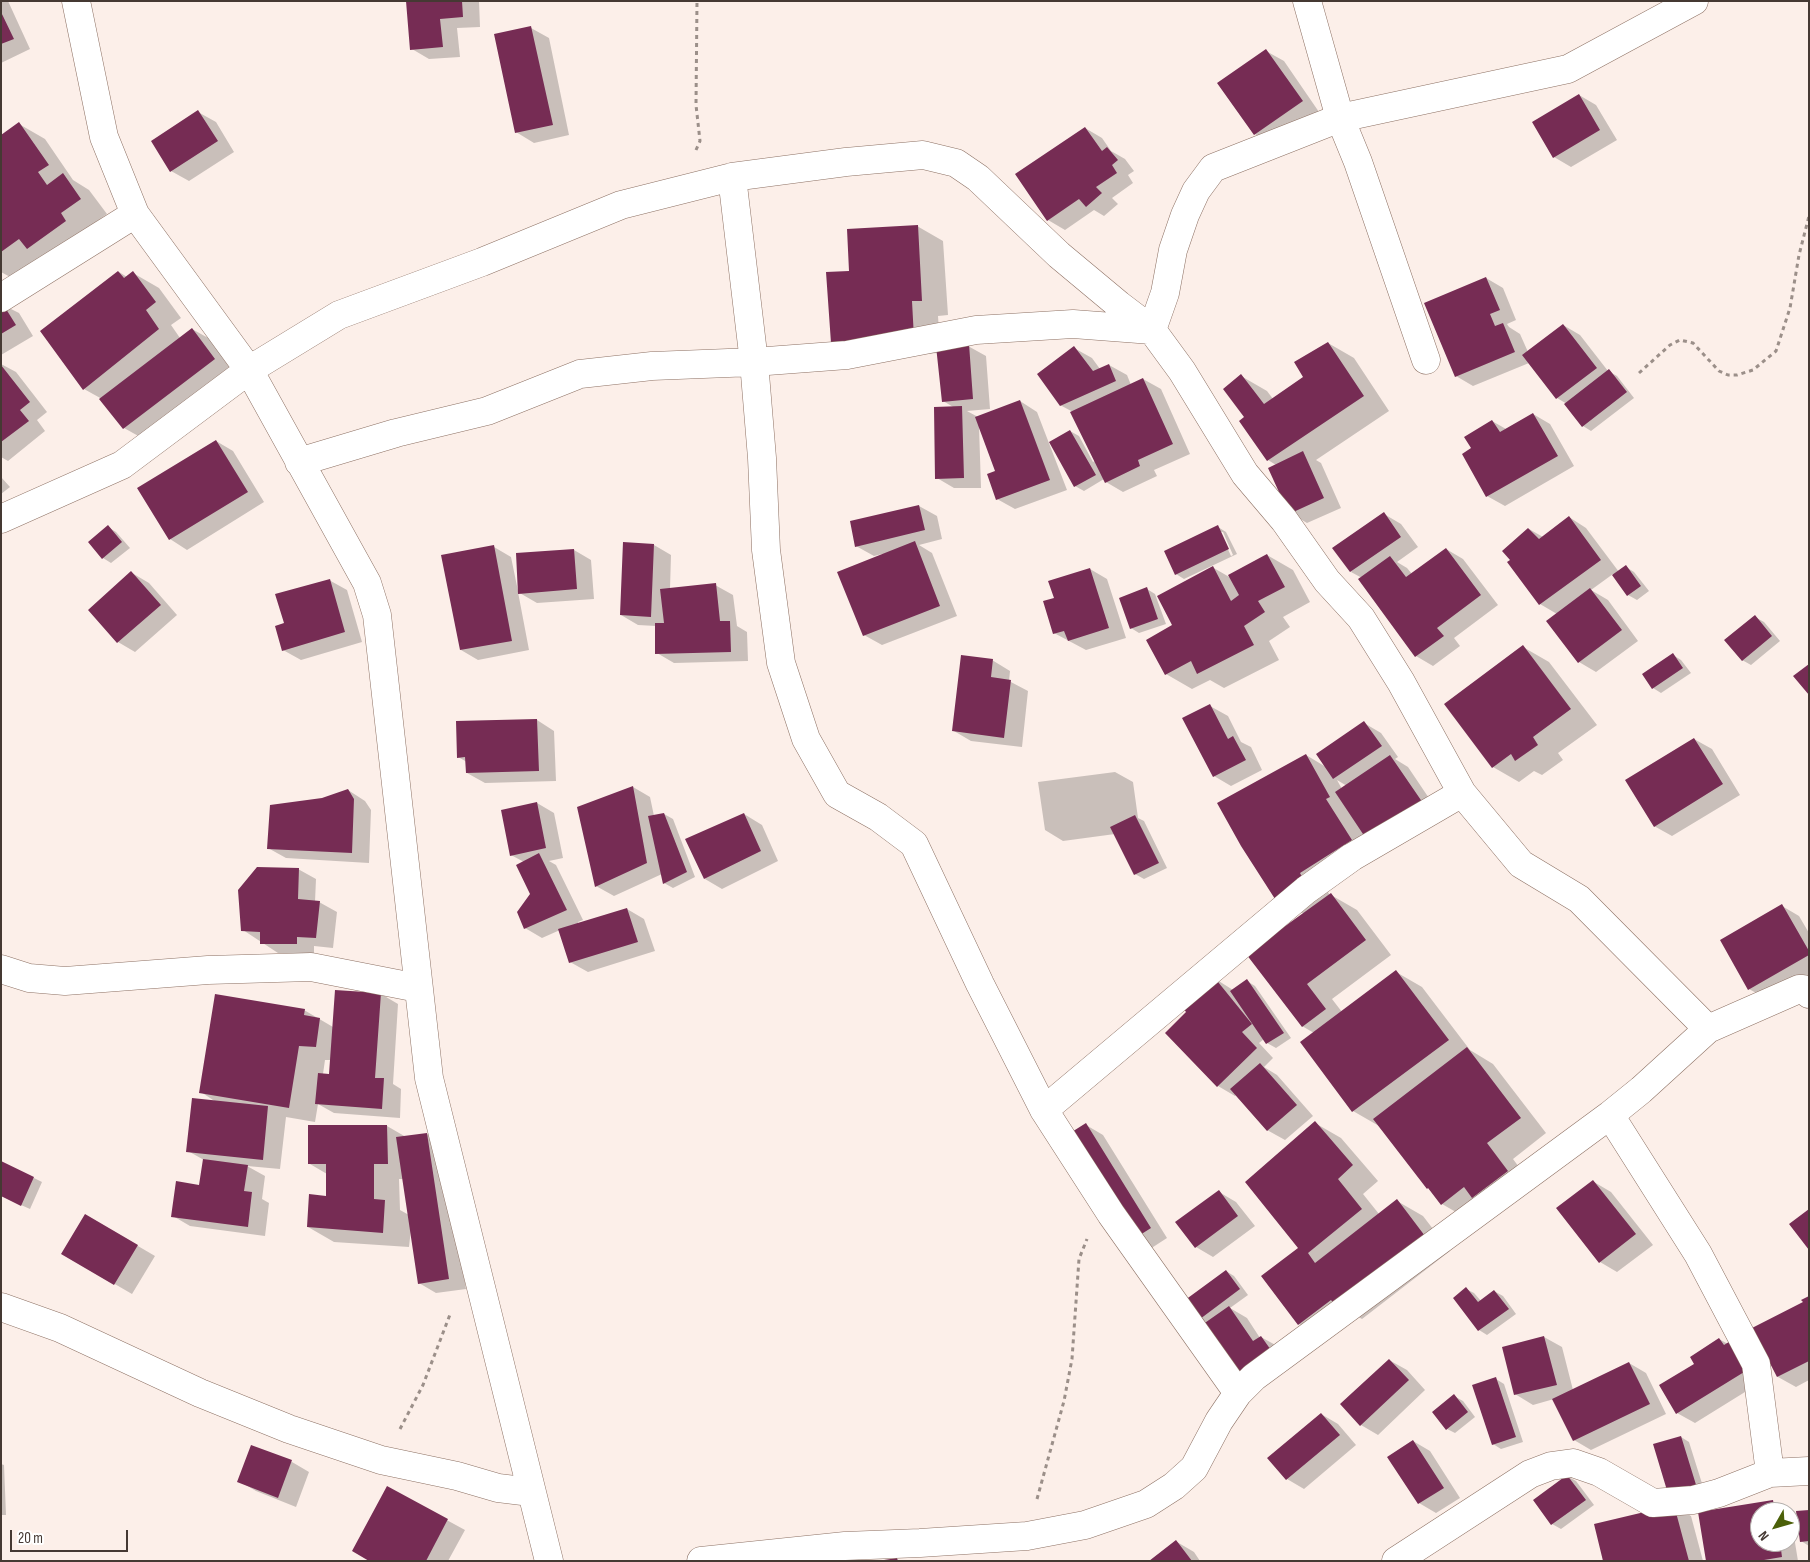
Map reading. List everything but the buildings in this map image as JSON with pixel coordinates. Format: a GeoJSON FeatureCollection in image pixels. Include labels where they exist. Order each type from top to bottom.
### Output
{"type":"FeatureCollection","features":[{"type":"Feature","properties":{"kind":"street"},"geometry":{"type":"LineString","coordinates":[[76,1],[104,137],[135,214],[249,370],[367,583],[378,615],[429,1078],[548,1561]]}},
{"type":"Feature","properties":{"kind":"street"},"geometry":{"type":"LineString","coordinates":[[1308,1],[1340,118],[1361,171],[1426,360]]}},
{"type":"Feature","properties":{"kind":"street"},"geometry":{"type":"LineString","coordinates":[[1152,330],[1165,293],[1173,250],[1185,215],[1196,191],[1213,168],[1340,118],[1568,69],[1694,1]]}},
{"type":"Feature","properties":{"kind":"street"},"geometry":{"type":"LineString","coordinates":[[1,519],[122,465],[249,370],[339,315],[482,262],[620,205],[732,177],[846,162],[923,155],[956,163],[978,178],[1066,261],[1152,330],[1182,371],[1245,474],[1284,520],[1327,581],[1361,618],[1401,682],[1462,793],[1521,864],[1578,899],[1708,1029]]}},
{"type":"Feature","properties":{"kind":"street"},"geometry":{"type":"LineString","coordinates":[[732,177],[754,362],[762,458],[766,550],[781,663],[806,739],[837,794],[878,817],[914,844],[980,984],[1044,1110],[1110,1214],[1238,1393]]}},
{"type":"Feature","properties":{"kind":"street"},"geometry":{"type":"LineString","coordinates":[[1,298],[135,214]]}},
{"type":"Feature","properties":{"kind":"street"},"geometry":{"type":"LineString","coordinates":[[299,462],[396,433],[487,411],[580,374],[652,366],[754,362],[847,355],[976,330],[1073,324],[1152,330]]}},
{"type":"Feature","properties":{"kind":"street"},"geometry":{"type":"LineString","coordinates":[[1044,1110],[1306,890],[1352,857],[1462,793]]}},
{"type":"Feature","properties":{"kind":"street"},"geometry":{"type":"LineString","coordinates":[[1,969],[29,978],[65,981],[208,970],[311,967],[418,988]]}},
{"type":"Feature","properties":{"kind":"street"},"geometry":{"type":"LineString","coordinates":[[701,1561],[845,1546],[923,1552],[1085,1525],[1146,1504],[1174,1486],[1194,1468],[1219,1421],[1238,1393],[1261,1372],[1610,1115],[1641,1090],[1708,1029],[1796,991],[1803,989],[1809,994]]}},
{"type":"Feature","properties":{"kind":"street"},"geometry":{"type":"LineString","coordinates":[[1610,1115],[1698,1254],[1756,1364],[1770,1473]]}},
{"type":"Feature","properties":{"kind":"street"},"geometry":{"type":"LineString","coordinates":[[1,1307],[60,1328],[200,1393],[289,1430],[381,1460],[458,1476],[498,1488],[531,1492]]}},
{"type":"Feature","properties":{"kind":"street"},"geometry":{"type":"LineString","coordinates":[[1396,1561],[1530,1474],[1551,1466],[1574,1463],[1599,1472],[1653,1502],[1693,1500],[1719,1493],[1770,1473],[1809,1471]]}},
{"type":"Feature","properties":{"kind":"path"},"geometry":{"type":"LineString","coordinates":[[666,193],[682,174],[700,141],[696,105],[697,1]]}},
{"type":"Feature","properties":{"kind":"path"},"geometry":{"type":"LineString","coordinates":[[1639,373],[1670,346],[1680,340],[1693,343],[1718,371],[1728,375],[1737,375],[1753,370],[1776,351],[1790,308],[1799,255],[1809,216]]}},
{"type":"Feature","properties":{"kind":"path"},"geometry":{"type":"LineString","coordinates":[[1027,1536],[1064,1401],[1070,1368],[1076,1312],[1079,1259],[1083,1245],[1091,1231],[1110,1214]]}},
{"type":"Feature","properties":{"kind":"path"},"geometry":{"type":"LineString","coordinates":[[381,1460],[401,1428],[423,1385],[453,1305]]}}]}
